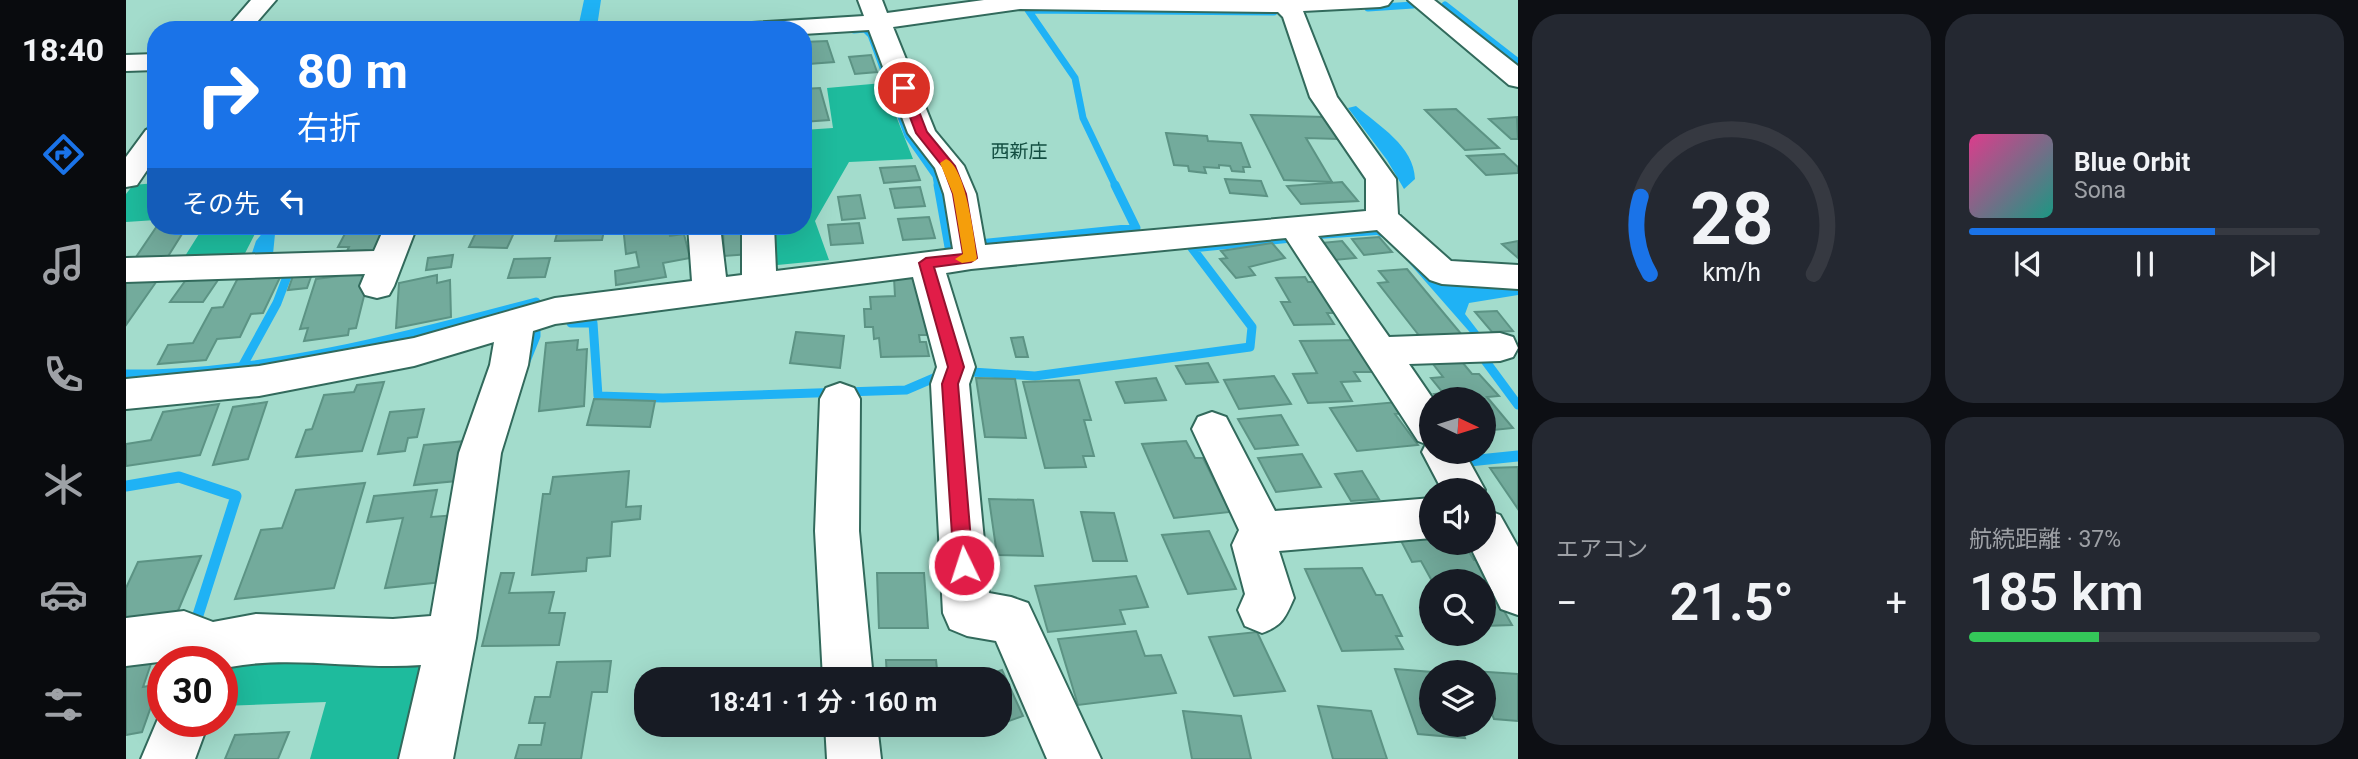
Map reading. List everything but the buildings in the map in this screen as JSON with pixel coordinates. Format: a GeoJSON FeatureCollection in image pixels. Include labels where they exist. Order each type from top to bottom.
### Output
{"type":"FeatureCollection","features":[{"type":"Feature","properties":{"kind":"street"},"geometry":{"type":"LineString","coordinates":[[245,21],[264,0]]}},
{"type":"Feature","properties":{"kind":"street"},"geometry":{"type":"LineString","coordinates":[[810,21],[874,11],[1020,2],[1285,5],[1380,0]]}},
{"type":"Feature","properties":{"kind":"street"},"geometry":{"type":"LineString","coordinates":[[1420,0],[1518,79]]}},
{"type":"Feature","properties":{"kind":"street"},"geometry":{"type":"LineString","coordinates":[[1285,5],[1294,15],[1324,97],[1381,179],[1382,217],[1442,272],[1518,277]]}},
{"type":"Feature","properties":{"kind":"street"},"geometry":{"type":"LineString","coordinates":[[874,11],[922,133],[949,166],[960,194],[971,258]]}},
{"type":"Feature","properties":{"kind":"street"},"geometry":{"type":"LineString","coordinates":[[126,63],[147,62]]}},
{"type":"Feature","properties":{"kind":"street"},"geometry":{"type":"LineString","coordinates":[[126,178],[147,149]]}},
{"type":"Feature","properties":{"kind":"street"},"geometry":{"type":"LineString","coordinates":[[126,394],[259,381],[414,352],[536,316],[759,284],[971,258],[1368,222],[1382,217]]}},
{"type":"Feature","properties":{"kind":"street"},"geometry":{"type":"LineString","coordinates":[[1295,227],[1419,410]]}},
{"type":"Feature","properties":{"kind":"street"},"geometry":{"type":"LineString","coordinates":[[126,270],[381,274],[397,235]]}},
{"type":"Feature","properties":{"kind":"street"},"geometry":{"type":"LineString","coordinates":[[705,235],[710,291]]}},
{"type":"Feature","properties":{"kind":"street"},"geometry":{"type":"LineString","coordinates":[[758,235],[759,284]]}},
{"type":"Feature","properties":{"kind":"street"},"geometry":{"type":"LineString","coordinates":[[926,263],[956,367],[950,384],[967,612],[1012,620],[1074,759]]}},
{"type":"Feature","properties":{"kind":"street"},"geometry":{"type":"LineString","coordinates":[[426,759],[453,638],[480,453],[509,365],[536,316]]}},
{"type":"Feature","properties":{"kind":"street"},"geometry":{"type":"LineString","coordinates":[[1380,352],[1500,347]]}},
{"type":"Feature","properties":{"kind":"street"},"geometry":{"type":"LineString","coordinates":[[840,399],[837,531],[847,667]]}},
{"type":"Feature","properties":{"kind":"street"},"geometry":{"type":"LineString","coordinates":[[1212,429],[1263,532]]}},
{"type":"Feature","properties":{"kind":"street"},"geometry":{"type":"LineString","coordinates":[[1263,532],[1419,519]]}},
{"type":"Feature","properties":{"kind":"street"},"geometry":{"type":"LineString","coordinates":[[1262,610],[1270,598],[1255,545],[1263,532]]}},
{"type":"Feature","properties":{"kind":"street"},"geometry":{"type":"LineString","coordinates":[[1496,552],[1518,593]]}},
{"type":"Feature","properties":{"kind":"street"},"geometry":{"type":"LineString","coordinates":[[126,642],[184,635],[199,646]]}},
{"type":"Feature","properties":{"kind":"street"},"geometry":{"type":"LineString","coordinates":[[233,646],[256,638],[393,643],[453,638]]}},
{"type":"Feature","properties":{"kind":"street"},"geometry":{"type":"LineString","coordinates":[[168,759],[177,737]]}},
{"type":"Feature","properties":{"kind":"street"},"geometry":{"type":"LineString","coordinates":[[853,737],[854,759]]}},
{"type":"Feature","properties":{"kind":"green space"},"geometry":{"type":"Polygon","coordinates":[[[883,83],[913,159],[849,162],[815,221],[829,260],[767,266],[763,235],[812,235],[812,129],[833,128],[827,88],[883,83]]]}},
{"type":"Feature","properties":{"kind":"green space"},"geometry":{"type":"Polygon","coordinates":[[[147,184],[147,221],[126,222],[126,194],[133,185],[147,184]]]}},
{"type":"Feature","properties":{"kind":"green space"},"geometry":{"type":"Polygon","coordinates":[[[198,235],[254,235],[240,263],[180,264],[198,235]]]}},
{"type":"Feature","properties":{"kind":"green space"},"geometry":{"type":"Polygon","coordinates":[[[436,659],[415,759],[310,759],[326,702],[238,705],[238,660],[436,659]]]}},
{"type":"Feature","properties":{"kind":"water"},"geometry":{"type":"Polygon","coordinates":[[[584,0],[601,0],[598,21],[580,21],[584,0]]]}},
{"type":"Feature","properties":{"kind":"water"},"geometry":{"type":"Polygon","coordinates":[[[1356,106],[1385,129],[1409,156],[1415,179],[1404,189],[1387,160],[1348,108],[1356,106]]]}},
{"type":"Feature","properties":{"kind":"water"},"geometry":{"type":"Polygon","coordinates":[[[1374,228],[1392,235],[1444,282],[1518,287],[1518,295],[1469,303],[1465,314],[1485,340],[1474,337],[1390,241],[1377,235],[1318,239],[1315,232],[1374,228]]]}},
{"type":"Feature","properties":{"kind":"water"},"geometry":{"type":"Polygon","coordinates":[[[261,235],[275,235],[273,254],[251,256],[261,235]]]}},
{"type":"Feature","properties":{"kind":"waterway"},"geometry":{"type":"LineString","coordinates":[[1368,8],[1413,5]]}},
{"type":"Feature","properties":{"kind":"waterway"},"geometry":{"type":"LineString","coordinates":[[1445,5],[1518,62]]}},
{"type":"Feature","properties":{"kind":"waterway"},"geometry":{"type":"LineString","coordinates":[[1116,187],[1083,118],[1075,78],[1028,10],[1274,12]]}},
{"type":"Feature","properties":{"kind":"waterway"},"geometry":{"type":"LineString","coordinates":[[854,30],[865,29],[871,35],[908,136],[936,176],[938,187]]}},
{"type":"Feature","properties":{"kind":"waterway"},"geometry":{"type":"LineString","coordinates":[[143,137],[147,132]]}},
{"type":"Feature","properties":{"kind":"waterway"},"geometry":{"type":"LineString","coordinates":[[938,185],[949,247]]}},
{"type":"Feature","properties":{"kind":"waterway"},"geometry":{"type":"LineString","coordinates":[[979,244],[1136,228],[1115,185]]}},
{"type":"Feature","properties":{"kind":"waterway"},"geometry":{"type":"LineString","coordinates":[[972,372],[1035,376],[1250,347],[1252,327],[1192,248],[1291,238]]}},
{"type":"Feature","properties":{"kind":"waterway"},"geometry":{"type":"LineString","coordinates":[[243,365],[277,303],[288,274]]}},
{"type":"Feature","properties":{"kind":"waterway"},"geometry":{"type":"LineString","coordinates":[[126,374],[228,368],[333,352],[536,302],[536,336],[526,361]]}},
{"type":"Feature","properties":{"kind":"waterway"},"geometry":{"type":"LineString","coordinates":[[571,323],[593,323],[598,396],[663,398],[906,390],[941,375]]}},
{"type":"Feature","properties":{"kind":"waterway"},"geometry":{"type":"LineString","coordinates":[[1481,355],[1518,405]]}},
{"type":"Feature","properties":{"kind":"waterway"},"geometry":{"type":"LineString","coordinates":[[1496,458],[1518,456]]}},
{"type":"Feature","properties":{"kind":"waterway"},"geometry":{"type":"LineString","coordinates":[[126,486],[179,477],[236,496],[198,615]]}},
{"type":"Feature","properties":{"kind":"slow traffic"},"geometry":{"type":"LineString","coordinates":[[946,163],[960,194],[971,258],[962,259]]}},
{"type":"Feature","properties":{"kind":"district","name":"西新庄"},"geometry":{"type":"Point","coordinates":[1019,151]}},
{"type":"Feature","properties":{"kind":"route"},"geometry":{"type":"LineString","coordinates":[[904,88],[922,133],[949,166],[960,194],[971,258],[926,263],[956,367],[950,384],[964,565]]}}]}
